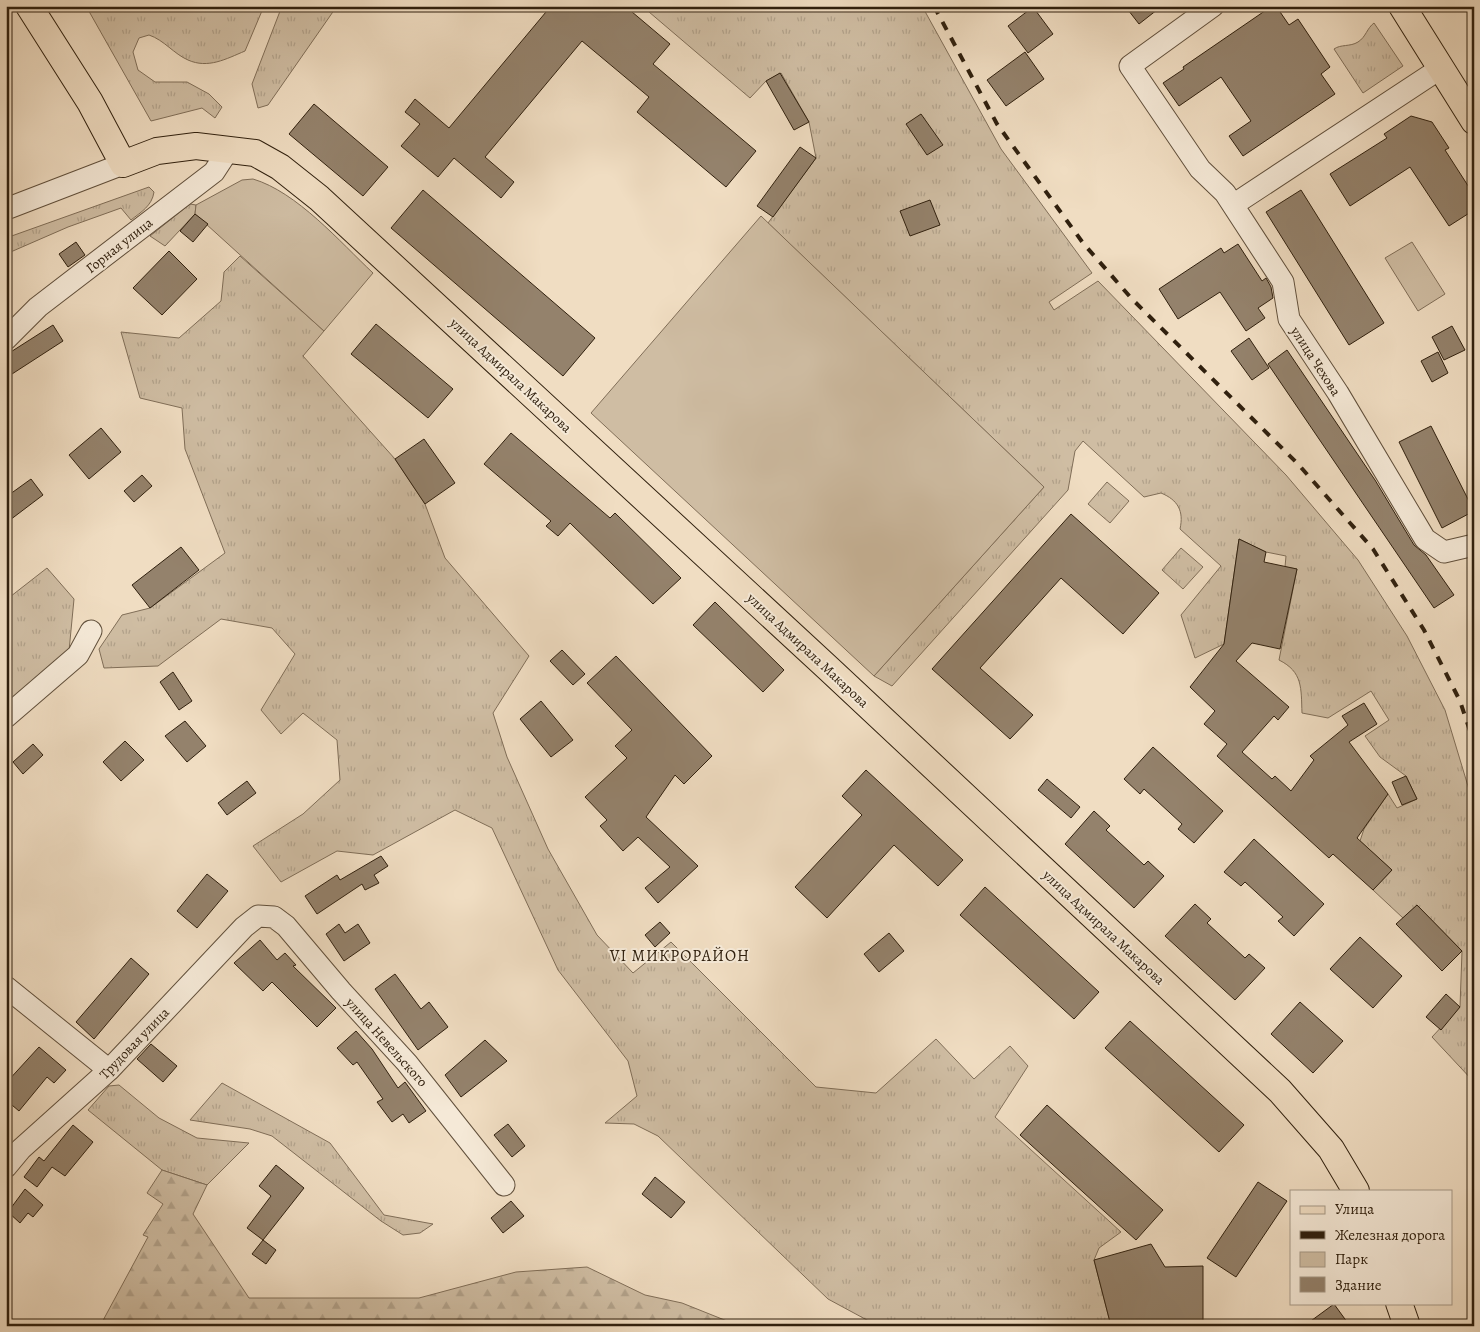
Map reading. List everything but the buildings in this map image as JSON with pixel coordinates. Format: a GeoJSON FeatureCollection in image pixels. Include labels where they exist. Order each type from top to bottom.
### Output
{"type":"FeatureCollection","features":[{"type":"Feature","properties":{"kind":"main road"},"geometry":{"type":"LineString","coordinates":[[30,6],[90,102],[124,164]]}},
{"type":"Feature","properties":{"kind":"main road"},"geometry":{"type":"LineString","coordinates":[[1402,6],[1474,121]]}},
{"type":"Feature","properties":{"kind":"main road","name":"улица Адмирала Макарова"},"geometry":{"type":"LineString","coordinates":[[124,164],[157,151],[196,146],[255,153],[280,167],[319,198],[560,419],[1280,1091],[1331,1148],[1355,1190]]}},
{"type":"Feature","properties":{"kind":"main road"},"geometry":{"type":"LineString","coordinates":[[1399,1304],[1407,1326]]}},
{"type":"Feature","properties":{"kind":"street","name":"улица Чехова"},"geometry":{"type":"LineString","coordinates":[[1213,6],[1130,66],[1200,169],[1225,193],[1283,282],[1289,319],[1338,393],[1425,540],[1444,552],[1474,546]]}},
{"type":"Feature","properties":{"kind":"street"},"geometry":{"type":"LineString","coordinates":[[1233,205],[1441,68]]}},
{"type":"Feature","properties":{"kind":"street","name":"Горная улица"},"geometry":{"type":"LineString","coordinates":[[6,339],[38,307],[214,172],[229,149]]}},
{"type":"Feature","properties":{"kind":"street"},"geometry":{"type":"LineString","coordinates":[[6,209],[124,164]]}},
{"type":"Feature","properties":{"kind":"street"},"geometry":{"type":"LineString","coordinates":[[6,718],[78,655],[90,631]]}},
{"type":"Feature","properties":{"kind":"street","name":"Трудовая улица"},"geometry":{"type":"LineString","coordinates":[[6,1167],[21,1149],[109,1070],[244,927],[258,916]]}},
{"type":"Feature","properties":{"kind":"street","name":"улица Невельского"},"geometry":{"type":"LineString","coordinates":[[258,916],[274,917],[286,926],[341,991],[407,1063],[504,1185]]}},
{"type":"Feature","properties":{"kind":"street"},"geometry":{"type":"LineString","coordinates":[[6,987],[109,1070]]}},
{"type":"Feature","properties":{"kind":"green space"},"geometry":{"type":"Polygon","coordinates":[[[86,6],[264,6],[245,51],[217,62],[195,63],[154,37],[149,35],[139,38],[133,52],[138,70],[155,82],[187,82],[209,94],[222,107],[215,118],[202,108],[151,121],[86,6]]]}},
{"type":"Feature","properties":{"kind":"green space"},"geometry":{"type":"Polygon","coordinates":[[[282,6],[337,6],[268,105],[258,108],[252,84],[282,6]]]}},
{"type":"Feature","properties":{"kind":"green space"},"geometry":{"type":"Polygon","coordinates":[[[642,6],[922,6],[1001,149],[1092,273],[1049,302],[1054,310],[1098,281],[1286,475],[1358,560],[1407,636],[1445,710],[1474,806],[1474,1082],[1432,1037],[1460,1007],[1462,951],[1417,905],[1403,918],[1373,890],[1392,870],[1360,841],[1364,829],[1388,794],[1397,808],[1417,799],[1406,776],[1380,757],[1365,736],[1389,720],[1371,691],[1328,718],[1302,713],[1301,688],[1297,675],[1279,660],[1297,569],[1285,567],[1286,556],[1266,552],[1239,539],[1224,644],[1195,658],[1181,615],[1221,566],[1180,529],[1180,512],[1172,499],[1161,493],[1144,497],[1083,441],[1075,451],[1068,490],[892,686],[874,676],[1044,487],[768,223],[816,158],[809,122],[781,73],[766,81],[750,98],[642,6]]]}},
{"type":"Feature","properties":{"kind":"green space"},"geometry":{"type":"Polygon","coordinates":[[[1374,23],[1403,66],[1363,93],[1334,49],[1358,42],[1374,23]]]}},
{"type":"Feature","properties":{"kind":"green space"},"geometry":{"type":"Polygon","coordinates":[[[253,179],[286,195],[302,206],[373,273],[324,331],[195,214],[196,205],[242,180],[253,179]]]}},
{"type":"Feature","properties":{"kind":"green space"},"geometry":{"type":"Polygon","coordinates":[[[149,187],[154,192],[151,201],[131,220],[121,208],[68,227],[6,254],[6,238],[149,187]]]}},
{"type":"Feature","properties":{"kind":"green space"},"geometry":{"type":"Polygon","coordinates":[[[190,204],[196,205],[195,214],[165,246],[150,236],[190,204]]]}},
{"type":"Feature","properties":{"kind":"green space"},"geometry":{"type":"Polygon","coordinates":[[[761,216],[1044,487],[874,676],[591,413],[761,216]]]}},
{"type":"Feature","properties":{"kind":"green space"},"geometry":{"type":"Polygon","coordinates":[[[1412,242],[1445,294],[1418,311],[1385,258],[1412,242]]]}},
{"type":"Feature","properties":{"kind":"green space"},"geometry":{"type":"Polygon","coordinates":[[[240,256],[324,331],[303,356],[395,459],[425,504],[445,558],[529,656],[493,713],[507,757],[548,849],[597,935],[633,973],[671,942],[816,1087],[876,1093],[936,1039],[974,1079],[1010,1046],[1028,1066],[995,1117],[1121,1232],[1099,1248],[1094,1260],[1111,1326],[878,1326],[828,1299],[658,1136],[634,1124],[605,1123],[637,1096],[628,1061],[558,970],[492,828],[455,810],[373,855],[337,851],[281,882],[253,846],[303,814],[340,780],[337,740],[303,713],[281,734],[261,710],[295,654],[272,628],[221,619],[158,666],[104,668],[99,649],[122,615],[150,608],[225,553],[185,449],[182,408],[140,398],[121,332],[179,338],[221,301],[224,272],[240,256]]]}},
{"type":"Feature","properties":{"kind":"green space"},"geometry":{"type":"Polygon","coordinates":[[[1107,482],[1129,501],[1110,523],[1088,504],[1107,482]]]}},
{"type":"Feature","properties":{"kind":"green space"},"geometry":{"type":"Polygon","coordinates":[[[1181,548],[1203,567],[1183,589],[1162,570],[1181,548]]]}},
{"type":"Feature","properties":{"kind":"green space"},"geometry":{"type":"Polygon","coordinates":[[[47,568],[74,599],[69,651],[6,705],[6,600],[47,568]]]}},
{"type":"Feature","properties":{"kind":"green space"},"geometry":{"type":"Polygon","coordinates":[[[222,1083],[330,1143],[384,1215],[433,1224],[420,1233],[403,1235],[381,1221],[272,1136],[250,1129],[190,1120],[222,1083]]]}},
{"type":"Feature","properties":{"kind":"green space"},"geometry":{"type":"Polygon","coordinates":[[[119,1085],[159,1118],[197,1138],[249,1143],[207,1185],[162,1170],[88,1110],[109,1086],[119,1085]]]}},
{"type":"Feature","properties":{"kind":"green space"},"geometry":{"type":"Polygon","coordinates":[[[162,1170],[207,1185],[193,1214],[249,1298],[419,1298],[516,1272],[587,1267],[645,1295],[682,1303],[732,1323],[733,1326],[100,1326],[148,1237],[143,1235],[163,1204],[147,1193],[162,1170]]]}},
{"type":"Feature","properties":{"kind":"railway"},"geometry":{"type":"LineString","coordinates":[[934,6],[997,124],[1083,243],[1132,299],[1298,464],[1373,549],[1424,630],[1460,701],[1474,743]]}},
{"type":"Feature","properties":{"kind":"district","name":"VI МИКРОРАЙОН"},"geometry":{"type":"Point","coordinates":[680,955]}}]}
